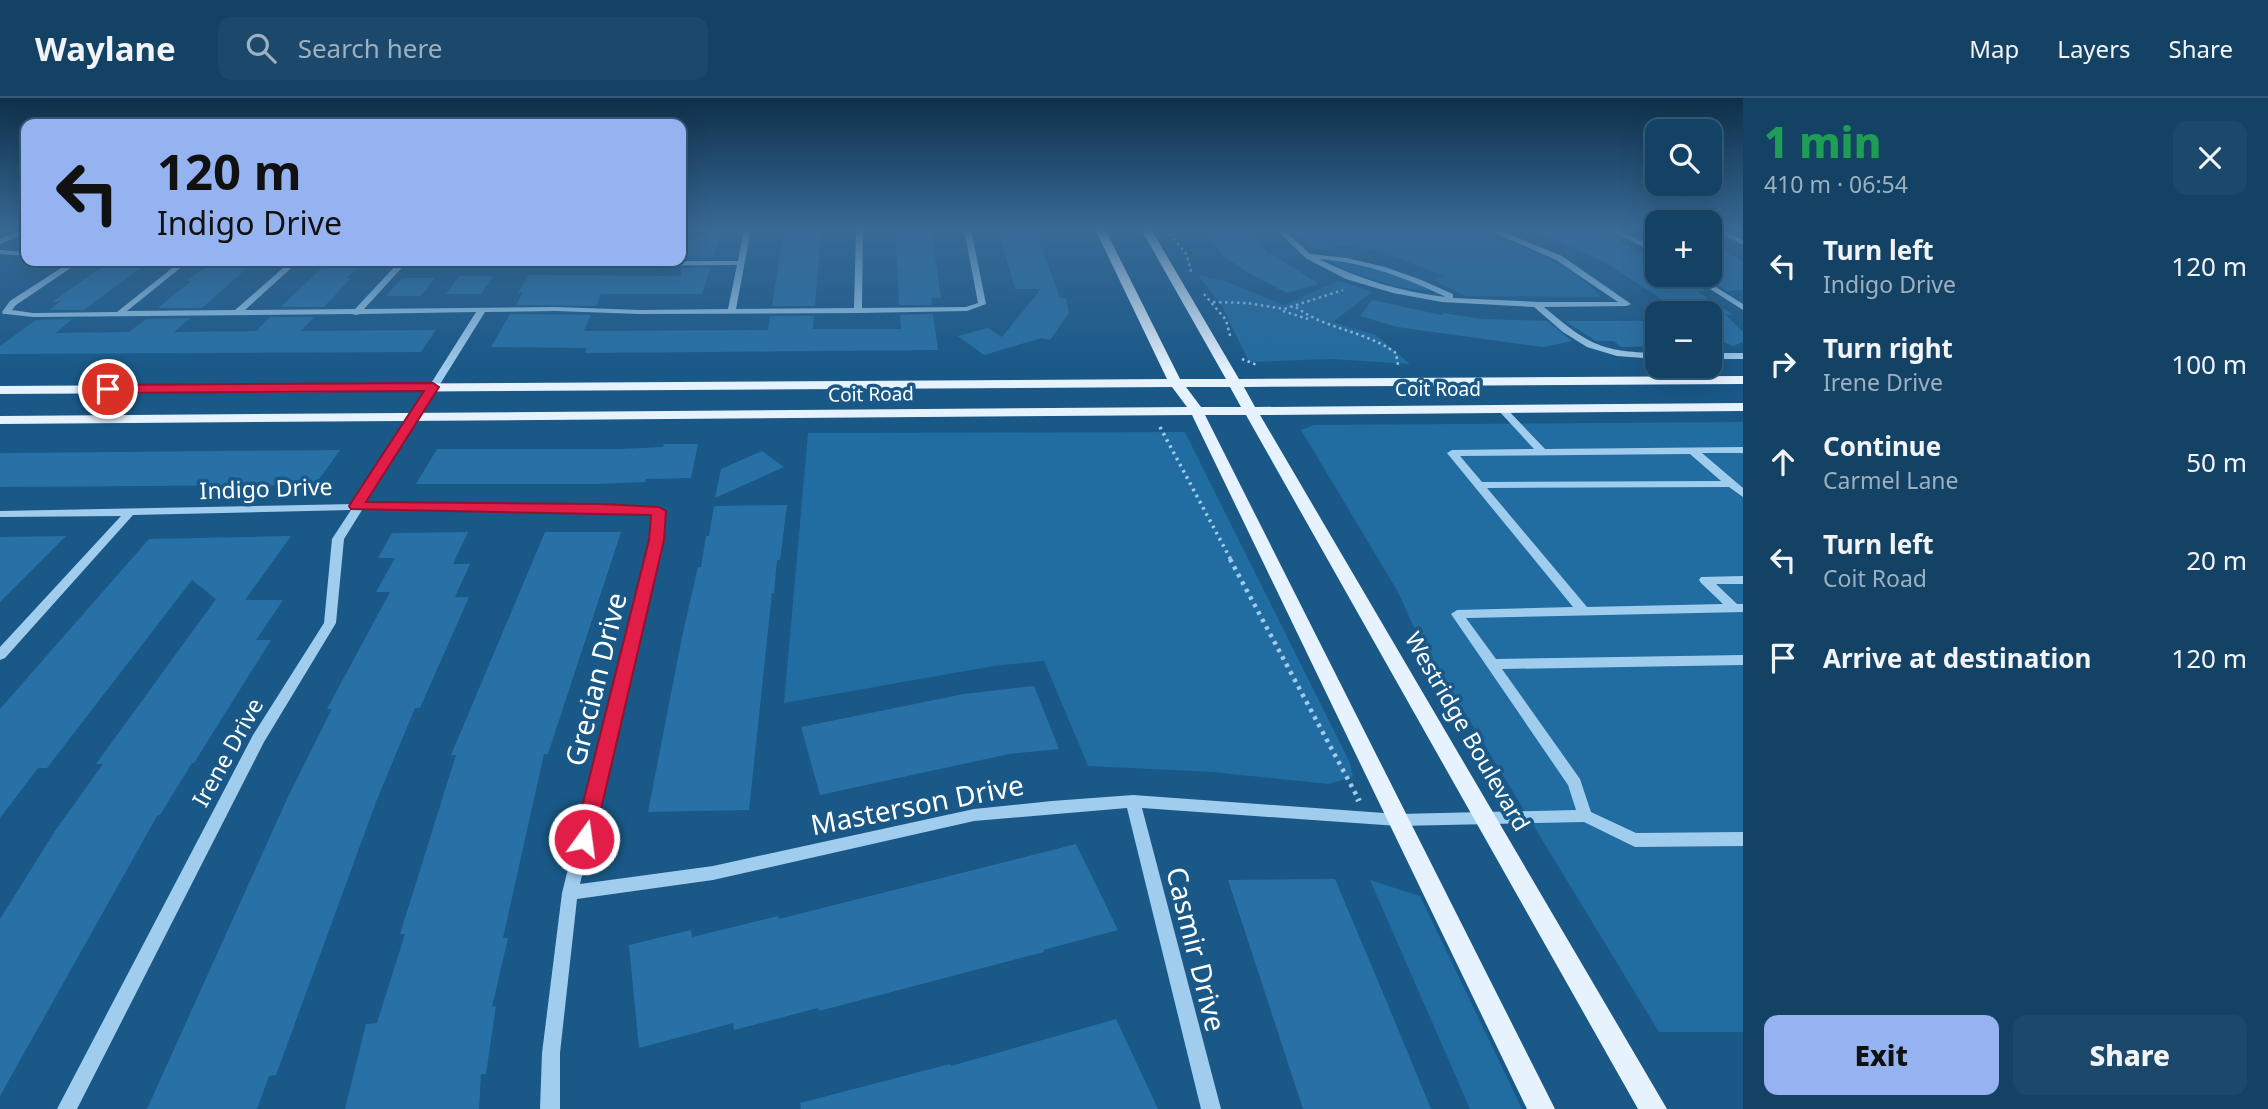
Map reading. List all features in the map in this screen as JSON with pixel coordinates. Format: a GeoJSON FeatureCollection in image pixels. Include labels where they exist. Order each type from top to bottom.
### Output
{"type":"FeatureCollection","features":[{"type":"Feature","properties":{"kind":"main road"},"geometry":{"type":"LineString","coordinates":[[1123,276],[1175,382],[1195,410],[1541,1109]]}},
{"type":"Feature","properties":{"kind":"main road","name":"Westridge Boulevard"},"geometry":{"type":"LineString","coordinates":[[1174,276],[1653,1109]]}},
{"type":"Feature","properties":{"kind":"main road","name":"Coit Road"},"geometry":{"type":"LineString","coordinates":[[0,390],[1743,380]]}},
{"type":"Feature","properties":{"kind":"main road","name":"Coit Road"},"geometry":{"type":"LineString","coordinates":[[0,420],[1743,407]]}},
{"type":"Feature","properties":{"kind":"street"},"geometry":{"type":"LineString","coordinates":[[54,276],[6,312],[731,312],[975,308],[982,304],[976,276]]}},
{"type":"Feature","properties":{"kind":"street"},"geometry":{"type":"LineString","coordinates":[[120,314],[166,276]]}},
{"type":"Feature","properties":{"kind":"street"},"geometry":{"type":"LineString","coordinates":[[237,313],[278,276]]}},
{"type":"Feature","properties":{"kind":"street"},"geometry":{"type":"LineString","coordinates":[[356,313],[390,276]]}},
{"type":"Feature","properties":{"kind":"street"},"geometry":{"type":"LineString","coordinates":[[731,312],[738,276]]}},
{"type":"Feature","properties":{"kind":"street"},"geometry":{"type":"LineString","coordinates":[[858,311],[859,276]]}},
{"type":"Feature","properties":{"kind":"street"},"geometry":{"type":"LineString","coordinates":[[1351,276],[1407,293],[1461,302],[1627,304],[1586,276]]}},
{"type":"Feature","properties":{"kind":"street"},"geometry":{"type":"LineString","coordinates":[[1402,276],[1461,302]]}},
{"type":"Feature","properties":{"kind":"street"},"geometry":{"type":"LineString","coordinates":[[1536,305],[1585,345],[1605,353],[1645,355]]}},
{"type":"Feature","properties":{"kind":"street","name":"Irene Drive"},"geometry":{"type":"LineString","coordinates":[[67,1109],[258,739],[330,623],[338,539],[356,506],[482,310]]}},
{"type":"Feature","properties":{"kind":"street"},"geometry":{"type":"LineString","coordinates":[[1722,356],[1743,356]]}},
{"type":"Feature","properties":{"kind":"street"},"geometry":{"type":"LineString","coordinates":[[1501,408],[1542,452]]}},
{"type":"Feature","properties":{"kind":"street"},"geometry":{"type":"LineString","coordinates":[[1583,611],[1452,453],[1743,450]]}},
{"type":"Feature","properties":{"kind":"street"},"geometry":{"type":"LineString","coordinates":[[1693,451],[1743,494]]}},
{"type":"Feature","properties":{"kind":"street"},"geometry":{"type":"LineString","coordinates":[[1479,485],[1732,484]]}},
{"type":"Feature","properties":{"kind":"street","name":"Indigo Drive"},"geometry":{"type":"LineString","coordinates":[[0,514],[356,506],[659,511]]}},
{"type":"Feature","properties":{"kind":"street","name":"Grecian Drive"},"geometry":{"type":"LineString","coordinates":[[550,1109],[551,1053],[570,893],[656,540],[659,511]]}},
{"type":"Feature","properties":{"kind":"street"},"geometry":{"type":"LineString","coordinates":[[0,655],[128,513]]}},
{"type":"Feature","properties":{"kind":"street"},"geometry":{"type":"LineString","coordinates":[[1739,608],[1705,580],[1743,580]]}},
{"type":"Feature","properties":{"kind":"street"},"geometry":{"type":"LineString","coordinates":[[1739,608],[1457,614],[1575,783],[1585,816],[1635,840],[1743,839]]}},
{"type":"Feature","properties":{"kind":"street"},"geometry":{"type":"LineString","coordinates":[[1492,664],[1743,660]]}},
{"type":"Feature","properties":{"kind":"street","name":"Masterson Drive"},"geometry":{"type":"LineString","coordinates":[[570,893],[713,873],[974,815],[1133,802],[1398,820],[1585,816]]}},
{"type":"Feature","properties":{"kind":"street","name":"Casmir Drive"},"geometry":{"type":"LineString","coordinates":[[1133,802],[1211,1109]]}},
{"type":"Feature","properties":{"kind":"lane"},"geometry":{"type":"LineString","coordinates":[[1711,287],[1743,308]]}},
{"type":"Feature","properties":{"kind":"path"},"geometry":{"type":"LineString","coordinates":[[1192,276],[1193,282]]}},
{"type":"Feature","properties":{"kind":"path"},"geometry":{"type":"LineString","coordinates":[[1276,309],[1297,307],[1331,296],[1352,285],[1357,279]]}},
{"type":"Feature","properties":{"kind":"path"},"geometry":{"type":"LineString","coordinates":[[1203,292],[1226,320],[1233,344]]}},
{"type":"Feature","properties":{"kind":"path"},"geometry":{"type":"LineString","coordinates":[[1212,302],[1247,303],[1352,330],[1383,343],[1396,353],[1398,365]]}},
{"type":"Feature","properties":{"kind":"path"},"geometry":{"type":"LineString","coordinates":[[1297,307],[1311,320]]}},
{"type":"Feature","properties":{"kind":"path"},"geometry":{"type":"LineString","coordinates":[[1237,353],[1244,362],[1256,365]]}},
{"type":"Feature","properties":{"kind":"path"},"geometry":{"type":"LineString","coordinates":[[1162,427],[1369,819]]}},
{"type":"Feature","properties":{"kind":"shaded area"},"geometry":{"type":"Polygon","coordinates":[[[1199,276],[1225,281],[1284,305],[1338,281],[1372,292],[1333,322],[1376,335],[1410,364],[1331,359],[1249,362],[1222,306],[1199,276]]]}},
{"type":"Feature","properties":{"kind":"shaded area"},"geometry":{"type":"Polygon","coordinates":[[[1364,276],[1401,276],[1431,289],[1409,289],[1364,276]]]}},
{"type":"Feature","properties":{"kind":"shaded area"},"geometry":{"type":"Polygon","coordinates":[[[1443,276],[1578,276],[1602,297],[1465,296],[1433,280],[1443,276]]]}},
{"type":"Feature","properties":{"kind":"shaded area"},"geometry":{"type":"Polygon","coordinates":[[[1743,422],[1743,1032],[1659,1032],[1417,634],[1398,592],[1301,430],[1314,425],[1743,422]]]}},
{"type":"Feature","properties":{"kind":"shaded area"},"geometry":{"type":"Polygon","coordinates":[[[1185,432],[1350,763],[1353,777],[1328,784],[1213,772],[1088,766],[1044,661],[994,666],[784,703],[808,433],[1185,432]]]}},
{"type":"Feature","properties":{"kind":"shaded area"},"geometry":{"type":"Polygon","coordinates":[[[1370,880],[1420,896],[1522,1109],[1470,1109],[1370,880]]]}},
{"type":"Feature","properties":{"kind":"building"},"geometry":{"type":"Polygon","coordinates":[[[89,276],[130,276],[84,310],[49,310],[61,301],[52,302],[89,276]]]}},
{"type":"Feature","properties":{"kind":"building"},"geometry":{"type":"Polygon","coordinates":[[[193,276],[238,276],[202,308],[158,308],[191,281],[186,281],[193,276]]]}},
{"type":"Feature","properties":{"kind":"building"},"geometry":{"type":"Polygon","coordinates":[[[313,276],[351,278],[324,307],[281,307],[313,276]]]}},
{"type":"Feature","properties":{"kind":"building"},"geometry":{"type":"Polygon","coordinates":[[[459,276],[493,276],[481,294],[446,294],[459,276]]]}},
{"type":"Feature","properties":{"kind":"building"},"geometry":{"type":"Polygon","coordinates":[[[528,276],[707,276],[702,294],[601,294],[596,306],[516,305],[523,292],[518,293],[528,276]]]}},
{"type":"Feature","properties":{"kind":"building"},"geometry":{"type":"Polygon","coordinates":[[[777,276],[817,276],[815,306],[772,306],[777,276]]]}},
{"type":"Feature","properties":{"kind":"building"},"geometry":{"type":"Polygon","coordinates":[[[897,276],[938,276],[941,298],[931,298],[932,305],[899,305],[897,276]]]}},
{"type":"Feature","properties":{"kind":"building"},"geometry":{"type":"Polygon","coordinates":[[[1011,276],[1052,276],[1060,298],[1066,298],[1069,313],[1050,340],[1042,338],[984,355],[958,336],[988,328],[1002,337],[1041,289],[1015,289],[1011,276]]]}},
{"type":"Feature","properties":{"kind":"building"},"geometry":{"type":"Polygon","coordinates":[[[1254,276],[1307,276],[1319,284],[1287,293],[1254,276]]]}},
{"type":"Feature","properties":{"kind":"building"},"geometry":{"type":"Polygon","coordinates":[[[1626,276],[1645,276],[1645,287],[1698,287],[1705,291],[1697,291],[1712,301],[1665,301],[1626,276]]]}},
{"type":"Feature","properties":{"kind":"building"},"geometry":{"type":"Polygon","coordinates":[[[1722,276],[1743,276],[1743,290],[1727,291],[1721,287],[1722,276]]]}},
{"type":"Feature","properties":{"kind":"building"},"geometry":{"type":"Polygon","coordinates":[[[402,278],[435,278],[421,296],[386,296],[402,278]]]}},
{"type":"Feature","properties":{"kind":"building"},"geometry":{"type":"Polygon","coordinates":[[[1372,300],[1442,315],[1547,321],[1572,341],[1543,347],[1397,327],[1360,316],[1372,300]]]}},
{"type":"Feature","properties":{"kind":"building"},"geometry":{"type":"Polygon","coordinates":[[[1722,308],[1733,315],[1725,314],[1743,332],[1743,342],[1733,346],[1722,342],[1722,308]]]}},
{"type":"Feature","properties":{"kind":"building"},"geometry":{"type":"Polygon","coordinates":[[[510,314],[591,315],[584,331],[768,330],[770,316],[814,316],[813,329],[901,329],[900,315],[933,314],[938,350],[585,353],[587,348],[491,347],[510,314]]]}},
{"type":"Feature","properties":{"kind":"building"},"geometry":{"type":"Polygon","coordinates":[[[270,317],[314,317],[301,331],[436,330],[421,352],[0,354],[0,346],[36,320],[72,319],[56,333],[129,332],[146,319],[190,318],[174,332],[256,331],[270,317]]]}},
{"type":"Feature","properties":{"kind":"building"},"geometry":{"type":"Polygon","coordinates":[[[1565,321],[1645,321],[1645,346],[1621,347],[1614,341],[1596,341],[1565,321]]]}},
{"type":"Feature","properties":{"kind":"building"},"geometry":{"type":"Polygon","coordinates":[[[664,444],[698,444],[691,478],[599,484],[416,484],[437,449],[620,449],[663,447],[664,444]]]}},
{"type":"Feature","properties":{"kind":"building"},"geometry":{"type":"Polygon","coordinates":[[[340,450],[315,485],[0,487],[0,453],[340,450]]]}},
{"type":"Feature","properties":{"kind":"building"},"geometry":{"type":"Polygon","coordinates":[[[762,451],[784,467],[715,498],[721,469],[762,451]]]}},
{"type":"Feature","properties":{"kind":"building"},"geometry":{"type":"Polygon","coordinates":[[[787,505],[780,560],[777,560],[772,593],[749,810],[648,812],[682,637],[698,567],[701,567],[706,536],[709,536],[714,506],[787,505]]]}},
{"type":"Feature","properties":{"kind":"building"},"geometry":{"type":"Polygon","coordinates":[[[468,532],[453,564],[470,564],[455,597],[469,597],[420,708],[415,708],[376,802],[276,1075],[269,1076],[257,1109],[147,1109],[287,799],[332,709],[327,709],[390,592],[376,592],[395,558],[378,558],[392,533],[468,532]]]}},
{"type":"Feature","properties":{"kind":"building"},"geometry":{"type":"Polygon","coordinates":[[[545,532],[621,532],[548,754],[544,754],[503,938],[508,938],[492,1007],[496,1006],[486,1074],[481,1074],[479,1109],[345,1109],[366,1024],[377,1023],[405,934],[400,934],[456,755],[451,755],[545,532]]]}},
{"type":"Feature","properties":{"kind":"building"},"geometry":{"type":"Polygon","coordinates":[[[66,536],[0,602],[0,537],[66,536]]]}},
{"type":"Feature","properties":{"kind":"building"},"geometry":{"type":"Polygon","coordinates":[[[291,536],[245,600],[283,600],[256,640],[271,640],[194,763],[157,816],[0,1096],[0,919],[55,831],[103,764],[96,764],[216,599],[192,580],[47,768],[38,768],[0,818],[0,709],[149,539],[291,536]]]}},
{"type":"Feature","properties":{"kind":"building"},"geometry":{"type":"Polygon","coordinates":[[[1034,686],[1059,749],[1009,754],[820,795],[801,727],[964,694],[1034,686]]]}},
{"type":"Feature","properties":{"kind":"building"},"geometry":{"type":"Polygon","coordinates":[[[1076,844],[1118,930],[819,1011],[818,1008],[734,1030],[733,1023],[639,1048],[629,945],[691,930],[692,937],[778,916],[779,919],[1076,844]]]}},
{"type":"Feature","properties":{"kind":"building"},"geometry":{"type":"Polygon","coordinates":[[[1335,879],[1431,1109],[1303,1109],[1228,880],[1335,879]]]}},
{"type":"Feature","properties":{"kind":"building"},"geometry":{"type":"Polygon","coordinates":[[[1116,1019],[1158,1109],[801,1109],[800,1103],[950,1064],[951,1066],[1116,1019]]]}},
{"type":"Feature","properties":{"kind":"route"},"geometry":{"type":"LineString","coordinates":[[108,389],[433,387],[356,506],[659,511],[656,540],[584,839]]}}]}
